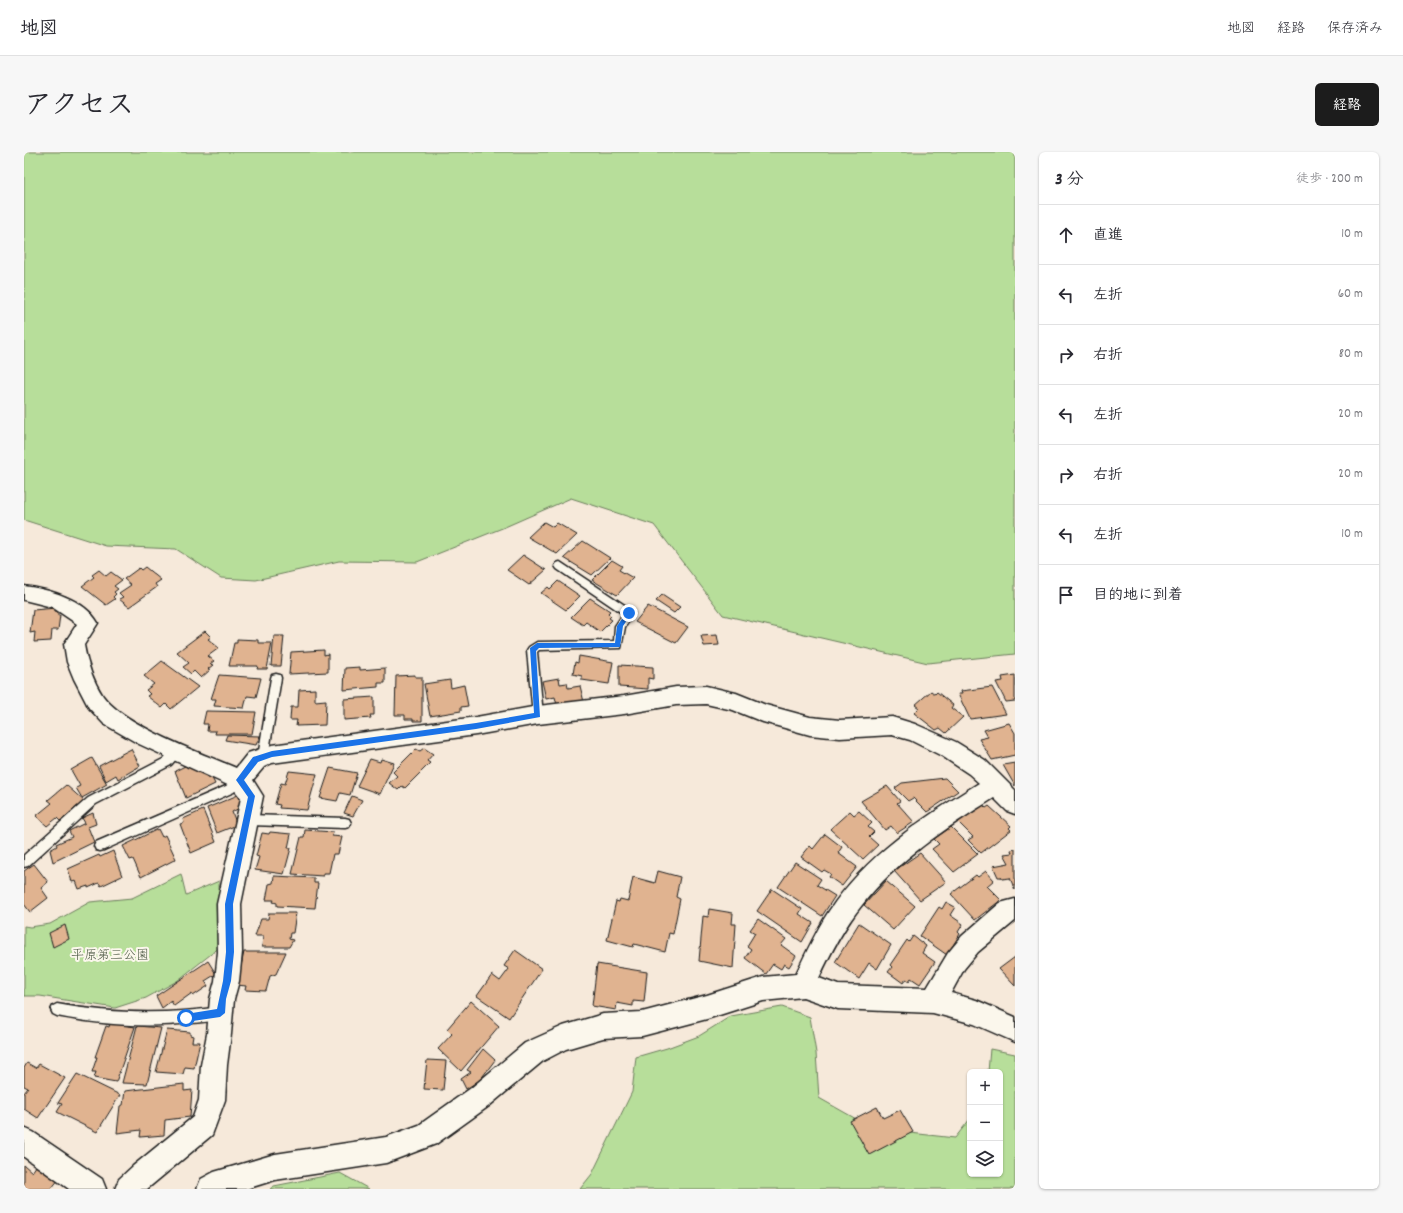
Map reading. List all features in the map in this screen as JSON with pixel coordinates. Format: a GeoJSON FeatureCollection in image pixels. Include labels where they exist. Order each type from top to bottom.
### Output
{"type":"FeatureCollection","features":[{"type":"Feature","properties":{"kind":"street"},"geometry":{"type":"LineString","coordinates":[[24,593],[41,595],[58,601],[73,609],[88,623],[74,644],[77,662],[96,702],[111,718],[146,738],[240,780],[252,796],[229,904],[230,952],[227,981],[220,1013],[219,1034],[214,1065],[212,1100],[203,1126],[142,1175],[129,1189]]}},
{"type":"Feature","properties":{"kind":"street"},"geometry":{"type":"LineString","coordinates":[[240,780],[256,760],[272,754],[476,726],[538,715],[624,705],[676,696],[706,695],[736,702],[810,726],[840,729],[892,726],[915,732],[948,749],[977,767],[1015,804]]}},
{"type":"Feature","properties":{"kind":"street"},"geometry":{"type":"LineString","coordinates":[[803,985],[838,918],[873,873],[904,845],[994,785]]}},
{"type":"Feature","properties":{"kind":"street"},"geometry":{"type":"LineString","coordinates":[[933,1002],[956,961],[970,944],[1008,912],[1015,910]]}},
{"type":"Feature","properties":{"kind":"street"},"geometry":{"type":"LineString","coordinates":[[211,1189],[224,1182],[275,1167],[386,1150],[427,1135],[480,1097],[534,1052],[563,1038],[603,1026],[642,1024],[707,1007],[763,989],[803,985],[838,997],[933,1002],[976,1012],[1015,1030]]}},
{"type":"Feature","properties":{"kind":"street"},"geometry":{"type":"LineString","coordinates":[[24,1140],[92,1189]]}},
{"type":"Feature","properties":{"kind":"lane"},"geometry":{"type":"LineString","coordinates":[[538,715],[532,650],[537,646],[618,646],[620,626],[629,613],[560,566]]}},
{"type":"Feature","properties":{"kind":"lane"},"geometry":{"type":"LineString","coordinates":[[263,757],[276,678]]}},
{"type":"Feature","properties":{"kind":"lane"},"geometry":{"type":"LineString","coordinates":[[24,862],[92,800],[167,762],[178,751]]}},
{"type":"Feature","properties":{"kind":"lane"},"geometry":{"type":"LineString","coordinates":[[100,846],[230,789],[240,780]]}},
{"type":"Feature","properties":{"kind":"lane"},"geometry":{"type":"LineString","coordinates":[[247,820],[345,823]]}},
{"type":"Feature","properties":{"kind":"lane"},"geometry":{"type":"LineString","coordinates":[[57,1010],[88,1016],[149,1021],[220,1013]]}},
{"type":"Feature","properties":{"kind":"green space"},"geometry":{"type":"Polygon","coordinates":[[[24,152],[1015,152],[1015,654],[928,663],[723,615],[654,525],[571,498],[505,527],[417,562],[339,561],[256,580],[221,578],[176,549],[106,546],[24,520],[24,152]]]}},
{"type":"Feature","properties":{"kind":"green space","name":"平原第三公園"},"geometry":{"type":"Polygon","coordinates":[[[181,874],[186,895],[219,881],[220,947],[177,981],[146,998],[115,1008],[40,996],[24,996],[24,926],[30,927],[50,924],[90,902],[132,898],[181,874]]]}},
{"type":"Feature","properties":{"kind":"green space"},"geometry":{"type":"Polygon","coordinates":[[[782,1007],[810,1017],[816,1053],[819,1098],[874,1129],[955,1138],[967,1123],[967,1177],[1003,1177],[1003,1069],[988,1069],[990,1049],[1015,1054],[1015,1189],[580,1189],[592,1174],[632,1092],[636,1057],[667,1048],[699,1036],[731,1016],[782,1007]]]}},
{"type":"Feature","properties":{"kind":"green space"},"geometry":{"type":"Polygon","coordinates":[[[340,1173],[369,1189],[270,1189],[274,1186],[340,1173]]]}},
{"type":"Feature","properties":{"kind":"building"},"geometry":{"type":"Polygon","coordinates":[[[544,522],[553,527],[557,523],[577,535],[557,554],[528,537],[544,522]]]}},
{"type":"Feature","properties":{"kind":"building"},"geometry":{"type":"Polygon","coordinates":[[[583,541],[610,558],[592,575],[564,558],[583,541]]]}},
{"type":"Feature","properties":{"kind":"building"},"geometry":{"type":"Polygon","coordinates":[[[523,555],[546,570],[529,585],[507,570],[523,555]]]}},
{"type":"Feature","properties":{"kind":"building"},"geometry":{"type":"Polygon","coordinates":[[[612,560],[622,566],[619,570],[633,578],[617,595],[592,580],[612,560]]]}},
{"type":"Feature","properties":{"kind":"building"},"geometry":{"type":"Polygon","coordinates":[[[145,567],[161,580],[155,584],[157,587],[129,607],[119,599],[123,597],[119,593],[131,585],[124,579],[139,568],[141,570],[145,567]]]}},
{"type":"Feature","properties":{"kind":"building"},"geometry":{"type":"Polygon","coordinates":[[[99,570],[106,576],[111,572],[122,580],[114,586],[118,589],[114,592],[116,594],[113,597],[115,599],[106,605],[82,586],[94,577],[92,575],[99,570]]]}},
{"type":"Feature","properties":{"kind":"building"},"geometry":{"type":"Polygon","coordinates":[[[558,581],[580,596],[566,610],[541,593],[548,587],[550,589],[558,581]]]}},
{"type":"Feature","properties":{"kind":"building"},"geometry":{"type":"Polygon","coordinates":[[[662,595],[680,607],[674,613],[656,601],[662,595]]]}},
{"type":"Feature","properties":{"kind":"building"},"geometry":{"type":"Polygon","coordinates":[[[590,598],[610,611],[608,613],[611,616],[609,618],[612,620],[600,632],[586,622],[583,625],[571,617],[590,598]]]}},
{"type":"Feature","properties":{"kind":"building"},"geometry":{"type":"Polygon","coordinates":[[[648,606],[688,627],[676,643],[635,622],[648,606]]]}},
{"type":"Feature","properties":{"kind":"building"},"geometry":{"type":"Polygon","coordinates":[[[56,608],[55,611],[58,611],[58,616],[60,615],[58,630],[52,630],[51,641],[34,642],[35,632],[30,633],[33,610],[56,608]]]}},
{"type":"Feature","properties":{"kind":"building"},"geometry":{"type":"Polygon","coordinates":[[[205,631],[211,637],[208,639],[219,648],[208,656],[214,661],[210,664],[213,665],[201,678],[194,671],[191,674],[183,667],[189,663],[177,652],[205,631]]]}},
{"type":"Feature","properties":{"kind":"building"},"geometry":{"type":"Polygon","coordinates":[[[717,635],[719,645],[704,646],[701,636],[717,635]]]}},
{"type":"Feature","properties":{"kind":"building"},"geometry":{"type":"Polygon","coordinates":[[[274,636],[284,636],[281,666],[271,666],[274,636]]]}},
{"type":"Feature","properties":{"kind":"building"},"geometry":{"type":"Polygon","coordinates":[[[237,639],[258,640],[258,643],[272,643],[267,669],[257,669],[258,666],[229,666],[234,643],[237,643],[237,639]]]}},
{"type":"Feature","properties":{"kind":"building"},"geometry":{"type":"Polygon","coordinates":[[[324,650],[324,655],[328,654],[328,672],[289,674],[291,652],[324,650]]]}},
{"type":"Feature","properties":{"kind":"building"},"geometry":{"type":"Polygon","coordinates":[[[579,656],[613,662],[609,684],[582,680],[582,676],[573,674],[575,662],[578,663],[579,656]]]}},
{"type":"Feature","properties":{"kind":"building"},"geometry":{"type":"Polygon","coordinates":[[[162,661],[198,687],[171,709],[166,704],[162,708],[147,696],[150,694],[146,690],[154,684],[144,676],[162,661]]]}},
{"type":"Feature","properties":{"kind":"building"},"geometry":{"type":"Polygon","coordinates":[[[619,665],[653,667],[653,679],[648,678],[648,689],[619,687],[619,665]]]}},
{"type":"Feature","properties":{"kind":"building"},"geometry":{"type":"Polygon","coordinates":[[[360,667],[360,670],[385,668],[385,683],[378,683],[378,687],[344,690],[345,668],[360,667]]]}},
{"type":"Feature","properties":{"kind":"building"},"geometry":{"type":"Polygon","coordinates":[[[219,675],[261,678],[256,697],[247,696],[244,708],[214,706],[216,699],[211,699],[219,675]]]}},
{"type":"Feature","properties":{"kind":"building"},"geometry":{"type":"Polygon","coordinates":[[[415,675],[415,677],[422,677],[422,721],[405,719],[405,715],[395,715],[396,676],[415,675]]]}},
{"type":"Feature","properties":{"kind":"building"},"geometry":{"type":"Polygon","coordinates":[[[1015,675],[1015,701],[1006,702],[996,682],[1003,681],[1002,677],[1015,675]]]}},
{"type":"Feature","properties":{"kind":"building"},"geometry":{"type":"Polygon","coordinates":[[[559,678],[560,684],[567,683],[568,688],[580,686],[584,702],[557,705],[555,697],[546,699],[542,681],[559,678]]]}},
{"type":"Feature","properties":{"kind":"building"},"geometry":{"type":"Polygon","coordinates":[[[450,680],[451,688],[464,685],[468,706],[461,707],[461,711],[430,716],[424,684],[450,680]]]}},
{"type":"Feature","properties":{"kind":"building"},"geometry":{"type":"Polygon","coordinates":[[[992,687],[1006,714],[970,719],[958,694],[962,694],[961,691],[992,687]]]}},
{"type":"Feature","properties":{"kind":"building"},"geometry":{"type":"Polygon","coordinates":[[[315,689],[315,701],[326,700],[325,725],[296,726],[297,720],[290,720],[291,707],[298,707],[299,690],[315,689]]]}},
{"type":"Feature","properties":{"kind":"building"},"geometry":{"type":"Polygon","coordinates":[[[931,691],[935,694],[937,692],[953,705],[951,708],[963,717],[946,733],[940,728],[936,730],[914,713],[919,708],[915,705],[931,691]]]}},
{"type":"Feature","properties":{"kind":"building"},"geometry":{"type":"Polygon","coordinates":[[[374,697],[374,715],[370,715],[371,718],[344,720],[344,699],[374,697]]]}},
{"type":"Feature","properties":{"kind":"building"},"geometry":{"type":"Polygon","coordinates":[[[206,711],[256,712],[252,734],[215,734],[216,731],[207,731],[208,724],[203,724],[206,711]]]}},
{"type":"Feature","properties":{"kind":"building"},"geometry":{"type":"Polygon","coordinates":[[[1009,723],[1015,733],[1015,755],[992,760],[979,739],[988,737],[984,730],[1009,723]]]}},
{"type":"Feature","properties":{"kind":"building"},"geometry":{"type":"Polygon","coordinates":[[[227,735],[260,736],[256,745],[225,740],[227,735]]]}},
{"type":"Feature","properties":{"kind":"building"},"geometry":{"type":"Polygon","coordinates":[[[424,748],[433,754],[427,761],[430,763],[405,788],[402,786],[398,790],[389,783],[397,776],[393,772],[416,749],[420,751],[424,748]]]}},
{"type":"Feature","properties":{"kind":"building"},"geometry":{"type":"Polygon","coordinates":[[[131,749],[140,766],[118,779],[116,775],[106,781],[99,766],[131,749]]]}},
{"type":"Feature","properties":{"kind":"building"},"geometry":{"type":"Polygon","coordinates":[[[92,758],[107,784],[82,798],[76,788],[80,786],[71,770],[92,758]]]}},
{"type":"Feature","properties":{"kind":"building"},"geometry":{"type":"Polygon","coordinates":[[[370,759],[380,762],[381,759],[394,763],[380,794],[357,786],[370,759]]]}},
{"type":"Feature","properties":{"kind":"building"},"geometry":{"type":"Polygon","coordinates":[[[1015,763],[1015,786],[1003,765],[1015,763]]]}},
{"type":"Feature","properties":{"kind":"building"},"geometry":{"type":"Polygon","coordinates":[[[187,765],[187,768],[193,765],[196,771],[202,768],[209,772],[215,784],[186,798],[175,771],[187,765]]]}},
{"type":"Feature","properties":{"kind":"building"},"geometry":{"type":"Polygon","coordinates":[[[330,768],[357,773],[350,795],[340,793],[337,801],[320,798],[330,768]]]}},
{"type":"Feature","properties":{"kind":"building"},"geometry":{"type":"Polygon","coordinates":[[[289,771],[317,774],[307,810],[279,808],[280,805],[275,804],[281,783],[285,784],[289,771]]]}},
{"type":"Feature","properties":{"kind":"building"},"geometry":{"type":"Polygon","coordinates":[[[945,778],[958,791],[927,812],[913,798],[908,801],[895,788],[902,783],[945,778]]]}},
{"type":"Feature","properties":{"kind":"building"},"geometry":{"type":"Polygon","coordinates":[[[66,785],[84,801],[60,821],[57,818],[47,826],[36,816],[52,803],[48,800],[66,785]]]}},
{"type":"Feature","properties":{"kind":"building"},"geometry":{"type":"Polygon","coordinates":[[[887,786],[900,801],[897,803],[914,822],[897,833],[891,826],[885,830],[861,801],[887,786]]]}},
{"type":"Feature","properties":{"kind":"building"},"geometry":{"type":"Polygon","coordinates":[[[238,795],[243,806],[232,812],[237,825],[217,833],[207,808],[238,795]]]}},
{"type":"Feature","properties":{"kind":"building"},"geometry":{"type":"Polygon","coordinates":[[[352,796],[362,800],[353,816],[344,813],[352,796]]]}},
{"type":"Feature","properties":{"kind":"building"},"geometry":{"type":"Polygon","coordinates":[[[982,804],[986,808],[989,806],[1011,826],[1009,828],[1011,830],[981,853],[968,840],[973,837],[958,822],[982,804]]]}},
{"type":"Feature","properties":{"kind":"building"},"geometry":{"type":"Polygon","coordinates":[[[203,810],[216,842],[191,853],[180,824],[184,823],[183,819],[203,810]]]}},
{"type":"Feature","properties":{"kind":"building"},"geometry":{"type":"Polygon","coordinates":[[[850,811],[854,815],[859,811],[872,823],[868,827],[874,832],[869,837],[878,845],[863,859],[830,829],[850,811]]]}},
{"type":"Feature","properties":{"kind":"building"},"geometry":{"type":"Polygon","coordinates":[[[93,813],[96,824],[88,827],[94,842],[53,862],[50,850],[57,846],[56,844],[72,837],[69,831],[85,823],[82,818],[93,813]]]}},
{"type":"Feature","properties":{"kind":"building"},"geometry":{"type":"Polygon","coordinates":[[[951,827],[978,854],[954,872],[932,849],[939,844],[934,839],[951,827]]]}},
{"type":"Feature","properties":{"kind":"building"},"geometry":{"type":"Polygon","coordinates":[[[158,829],[162,837],[165,835],[176,859],[141,877],[133,859],[130,860],[123,846],[158,829]]]}},
{"type":"Feature","properties":{"kind":"building"},"geometry":{"type":"Polygon","coordinates":[[[305,830],[333,832],[332,836],[342,837],[338,854],[333,854],[329,873],[323,873],[323,876],[292,874],[301,837],[304,837],[305,830]]]}},
{"type":"Feature","properties":{"kind":"building"},"geometry":{"type":"Polygon","coordinates":[[[270,832],[291,834],[288,848],[291,848],[284,874],[255,870],[259,857],[256,856],[262,833],[269,834],[270,832]]]}},
{"type":"Feature","properties":{"kind":"building"},"geometry":{"type":"Polygon","coordinates":[[[825,834],[842,847],[838,853],[857,867],[842,886],[829,877],[831,874],[824,870],[822,872],[801,857],[810,846],[813,849],[825,834]]]}},
{"type":"Feature","properties":{"kind":"building"},"geometry":{"type":"Polygon","coordinates":[[[1015,849],[1015,890],[1010,878],[1002,879],[1001,877],[998,877],[993,866],[1009,863],[1004,854],[1012,853],[1011,850],[1015,849]]]}},
{"type":"Feature","properties":{"kind":"building"},"geometry":{"type":"Polygon","coordinates":[[[113,851],[122,876],[101,886],[99,883],[88,888],[88,886],[79,889],[76,881],[72,882],[68,869],[99,855],[100,857],[113,851]]]}},
{"type":"Feature","properties":{"kind":"building"},"geometry":{"type":"Polygon","coordinates":[[[920,853],[946,882],[920,900],[894,871],[920,853]]]}},
{"type":"Feature","properties":{"kind":"building"},"geometry":{"type":"Polygon","coordinates":[[[795,862],[821,879],[817,885],[835,896],[822,916],[778,887],[795,862]]]}},
{"type":"Feature","properties":{"kind":"building"},"geometry":{"type":"Polygon","coordinates":[[[34,864],[48,882],[41,888],[48,898],[30,912],[24,904],[24,871],[34,864]]]}},
{"type":"Feature","properties":{"kind":"building"},"geometry":{"type":"Polygon","coordinates":[[[658,871],[680,877],[676,897],[680,899],[673,934],[669,933],[665,952],[634,944],[633,947],[607,940],[616,901],[619,902],[620,899],[628,901],[633,877],[655,883],[658,871]]]}},
{"type":"Feature","properties":{"kind":"building"},"geometry":{"type":"Polygon","coordinates":[[[986,871],[994,880],[987,886],[1001,900],[975,920],[951,894],[976,875],[978,877],[986,871]]]}},
{"type":"Feature","properties":{"kind":"building"},"geometry":{"type":"Polygon","coordinates":[[[274,876],[314,878],[314,883],[318,883],[315,908],[277,906],[277,903],[273,902],[274,900],[266,900],[269,884],[273,883],[274,876]]]}},
{"type":"Feature","properties":{"kind":"building"},"geometry":{"type":"Polygon","coordinates":[[[886,881],[915,906],[893,930],[864,905],[886,881]]]}},
{"type":"Feature","properties":{"kind":"building"},"geometry":{"type":"Polygon","coordinates":[[[772,889],[802,909],[799,914],[813,923],[802,942],[757,911],[772,889]]]}},
{"type":"Feature","properties":{"kind":"building"},"geometry":{"type":"Polygon","coordinates":[[[946,902],[955,907],[950,915],[963,924],[958,932],[960,934],[947,955],[920,936],[939,907],[942,909],[946,902]]]}},
{"type":"Feature","properties":{"kind":"building"},"geometry":{"type":"Polygon","coordinates":[[[709,909],[733,913],[732,924],[736,924],[733,968],[699,961],[703,916],[708,917],[709,909]]]}},
{"type":"Feature","properties":{"kind":"building"},"geometry":{"type":"Polygon","coordinates":[[[269,913],[296,913],[293,933],[290,933],[289,939],[293,940],[289,947],[262,947],[263,936],[255,936],[261,919],[268,919],[269,913]]]}},
{"type":"Feature","properties":{"kind":"building"},"geometry":{"type":"Polygon","coordinates":[[[758,919],[786,939],[781,945],[796,956],[789,967],[784,964],[781,969],[773,964],[766,974],[745,958],[751,949],[747,946],[755,933],[750,930],[758,919]]]}},
{"type":"Feature","properties":{"kind":"building"},"geometry":{"type":"Polygon","coordinates":[[[859,923],[891,945],[877,969],[869,963],[859,979],[835,962],[859,923]]]}},
{"type":"Feature","properties":{"kind":"building"},"geometry":{"type":"Polygon","coordinates":[[[65,925],[69,939],[53,947],[49,933],[65,925]]]}},
{"type":"Feature","properties":{"kind":"building"},"geometry":{"type":"Polygon","coordinates":[[[913,936],[926,946],[922,953],[935,962],[920,984],[911,978],[909,981],[906,979],[903,983],[888,972],[892,967],[890,965],[907,940],[909,942],[913,936]]]}},
{"type":"Feature","properties":{"kind":"building"},"geometry":{"type":"Polygon","coordinates":[[[515,950],[542,969],[509,1018],[477,996],[492,975],[500,981],[509,969],[504,966],[515,950]]]}},
{"type":"Feature","properties":{"kind":"building"},"geometry":{"type":"Polygon","coordinates":[[[244,952],[286,952],[276,974],[270,976],[266,991],[245,990],[246,986],[237,985],[244,952]]]}},
{"type":"Feature","properties":{"kind":"building"},"geometry":{"type":"Polygon","coordinates":[[[1015,957],[1015,986],[999,969],[1015,957]]]}},
{"type":"Feature","properties":{"kind":"building"},"geometry":{"type":"Polygon","coordinates":[[[208,961],[216,974],[205,981],[208,986],[193,996],[192,993],[174,1006],[171,1001],[162,1008],[156,996],[208,961]]]}},
{"type":"Feature","properties":{"kind":"building"},"geometry":{"type":"Polygon","coordinates":[[[597,964],[647,972],[644,1002],[633,1001],[633,1006],[617,1003],[616,1010],[592,1006],[597,964]]]}},
{"type":"Feature","properties":{"kind":"building"},"geometry":{"type":"Polygon","coordinates":[[[471,1001],[499,1026],[461,1071],[438,1049],[452,1034],[447,1029],[471,1001]]]}},
{"type":"Feature","properties":{"kind":"building"},"geometry":{"type":"Polygon","coordinates":[[[110,1023],[135,1027],[116,1082],[94,1078],[96,1072],[92,1072],[97,1057],[95,1057],[106,1026],[109,1027],[110,1023]]]}},
{"type":"Feature","properties":{"kind":"building"},"geometry":{"type":"Polygon","coordinates":[[[137,1026],[161,1028],[147,1084],[122,1083],[137,1026]]]}},
{"type":"Feature","properties":{"kind":"building"},"geometry":{"type":"Polygon","coordinates":[[[167,1030],[190,1032],[190,1035],[193,1036],[192,1042],[200,1042],[194,1068],[185,1067],[183,1074],[156,1072],[167,1030]]]}},
{"type":"Feature","properties":{"kind":"building"},"geometry":{"type":"Polygon","coordinates":[[[483,1049],[495,1060],[480,1080],[466,1089],[461,1079],[471,1072],[467,1070],[483,1049]]]}},
{"type":"Feature","properties":{"kind":"building"},"geometry":{"type":"Polygon","coordinates":[[[427,1060],[446,1061],[443,1090],[424,1089],[427,1060]]]}},
{"type":"Feature","properties":{"kind":"building"},"geometry":{"type":"Polygon","coordinates":[[[27,1063],[36,1068],[39,1064],[65,1078],[38,1118],[24,1109],[24,1093],[28,1088],[24,1086],[24,1068],[27,1063]]]}},
{"type":"Feature","properties":{"kind":"building"},"geometry":{"type":"Polygon","coordinates":[[[77,1074],[120,1095],[97,1132],[57,1112],[62,1104],[58,1103],[77,1074]]]}},
{"type":"Feature","properties":{"kind":"building"},"geometry":{"type":"Polygon","coordinates":[[[184,1084],[184,1091],[192,1090],[190,1117],[165,1120],[164,1135],[140,1137],[141,1130],[117,1133],[120,1106],[123,1105],[125,1091],[184,1084]]]}},
{"type":"Feature","properties":{"kind":"building"},"geometry":{"type":"Polygon","coordinates":[[[877,1107],[883,1118],[900,1110],[913,1132],[869,1155],[850,1121],[877,1107]]]}},
{"type":"Feature","properties":{"kind":"building"},"geometry":{"type":"Polygon","coordinates":[[[39,1162],[59,1179],[51,1189],[24,1189],[24,1165],[32,1172],[39,1162]]]}},
{"type":"Feature","properties":{"kind":"route"},"geometry":{"type":"LineString","coordinates":[[186,1018],[220,1013],[227,981],[230,952],[229,904],[252,796],[240,780],[256,760],[272,754],[476,726],[538,715],[532,650],[537,646],[618,646],[620,626],[629,613]]}}]}
